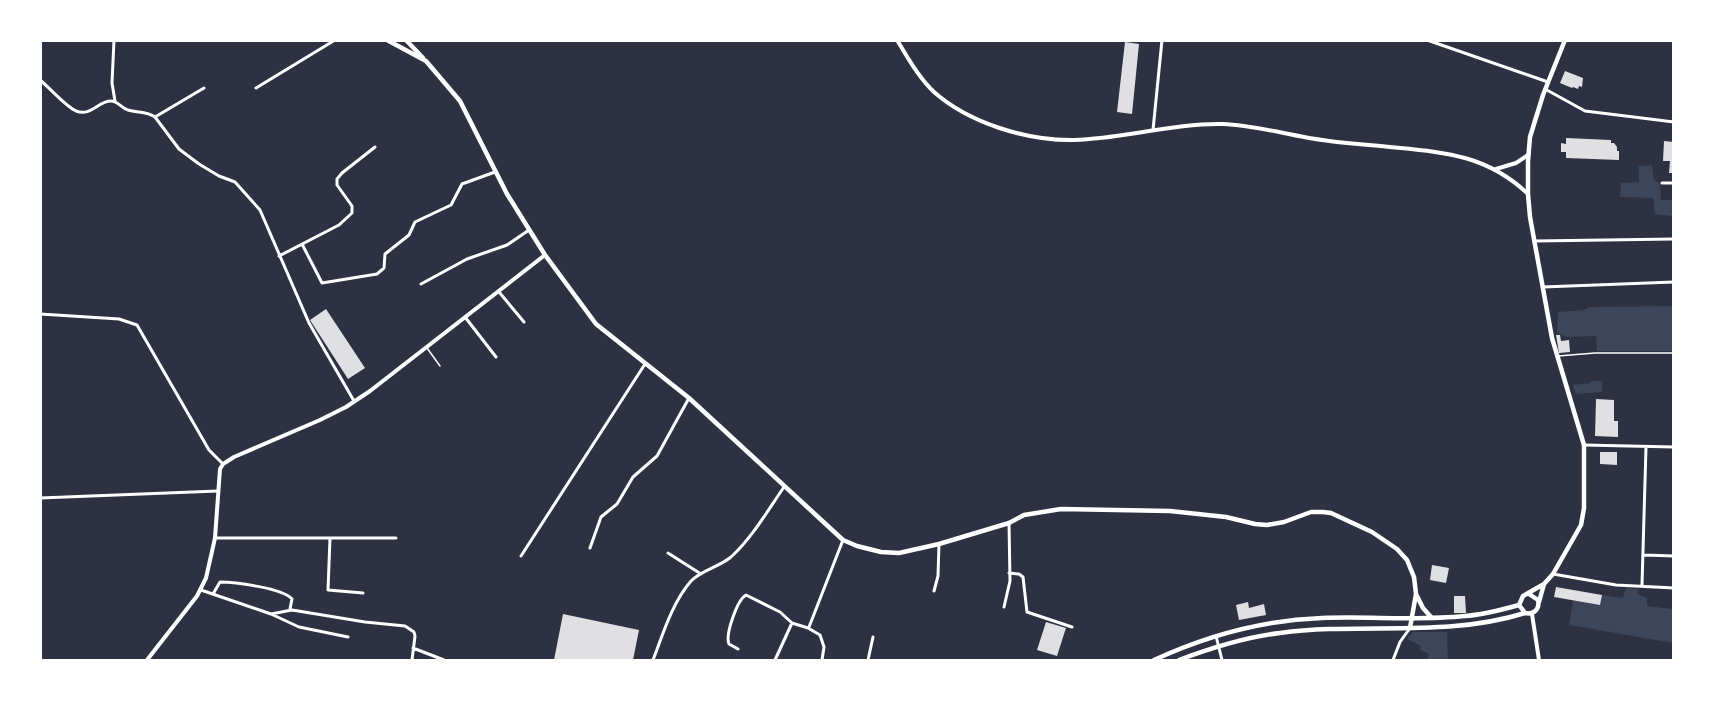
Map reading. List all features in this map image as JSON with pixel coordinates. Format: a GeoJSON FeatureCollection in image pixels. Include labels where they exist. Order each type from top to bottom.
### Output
{"type":"FeatureCollection","features":[{"type":"Feature","properties":{"kind":"main road"},"geometry":{"type":"LineString","coordinates":[[387,40],[426,61]]}},
{"type":"Feature","properties":{"kind":"main road"},"geometry":{"type":"LineString","coordinates":[[406,40],[460,101],[495,172],[529,230],[596,324],[689,398],[843,540],[856,546],[899,553],[939,544],[1009,523],[1024,515],[1061,509],[1170,511],[1226,517],[1267,525],[1284,522],[1311,512],[1331,513],[1362,527],[1397,549],[1412,568],[1416,594],[1410,628]]}},
{"type":"Feature","properties":{"kind":"main road"},"geometry":{"type":"LineString","coordinates":[[1544,584],[1536,610],[1532,614],[1520,610],[1520,598],[1544,584],[1553,574],[1581,525],[1586,487],[1584,445],[1556,356],[1542,287],[1528,194],[1528,155],[1534,123],[1565,40]]}},
{"type":"Feature","properties":{"kind":"main road"},"geometry":{"type":"LineString","coordinates":[[1416,594],[1431,617]]}},
{"type":"Feature","properties":{"kind":"main road"},"geometry":{"type":"LineString","coordinates":[[1526,594],[1536,597],[1539,603]]}},
{"type":"Feature","properties":{"kind":"main road"},"geometry":{"type":"LineString","coordinates":[[1154,660],[1190,644],[1216,636],[1285,620],[1465,616],[1519,605]]}},
{"type":"Feature","properties":{"kind":"main road"},"geometry":{"type":"LineString","coordinates":[[1179,660],[1219,647],[1281,632],[1472,626],[1525,613]]}},
{"type":"Feature","properties":{"kind":"street"},"geometry":{"type":"LineString","coordinates":[[114,40],[112,83],[115,101],[124,108],[155,117],[178,149],[199,165],[235,182],[260,210],[309,323],[354,401]]}},
{"type":"Feature","properties":{"kind":"street"},"geometry":{"type":"LineString","coordinates":[[256,88],[335,40]]}},
{"type":"Feature","properties":{"kind":"street"},"geometry":{"type":"LineString","coordinates":[[897,40],[913,66],[935,92],[962,110],[1022,135],[1075,140],[1153,130],[1220,124],[1240,125],[1333,141],[1454,155],[1496,169],[1528,194]]}},
{"type":"Feature","properties":{"kind":"street"},"geometry":{"type":"LineString","coordinates":[[1153,130],[1162,40]]}},
{"type":"Feature","properties":{"kind":"street"},"geometry":{"type":"LineString","coordinates":[[1427,40],[1548,82]]}},
{"type":"Feature","properties":{"kind":"street"},"geometry":{"type":"LineString","coordinates":[[40,80],[74,110],[82,113],[91,111],[105,102],[115,101]]}},
{"type":"Feature","properties":{"kind":"street"},"geometry":{"type":"LineString","coordinates":[[155,117],[204,88]]}},
{"type":"Feature","properties":{"kind":"street"},"geometry":{"type":"LineString","coordinates":[[1545,89],[1586,111],[1674,122]]}},
{"type":"Feature","properties":{"kind":"street"},"geometry":{"type":"LineString","coordinates":[[279,256],[339,225],[352,213],[352,206],[337,185],[337,179],[375,147]]}},
{"type":"Feature","properties":{"kind":"street"},"geometry":{"type":"LineString","coordinates":[[1496,169],[1516,163],[1528,155]]}},
{"type":"Feature","properties":{"kind":"street"},"geometry":{"type":"LineString","coordinates":[[302,244],[322,283],[377,274],[384,268],[385,254],[409,235],[415,222],[451,205],[462,184],[495,172]]}},
{"type":"Feature","properties":{"kind":"street"},"geometry":{"type":"LineString","coordinates":[[1662,183],[1674,183]]}},
{"type":"Feature","properties":{"kind":"street"},"geometry":{"type":"LineString","coordinates":[[421,284],[467,259],[507,245],[529,230]]}},
{"type":"Feature","properties":{"kind":"street"},"geometry":{"type":"LineString","coordinates":[[1535,241],[1674,239]]}},
{"type":"Feature","properties":{"kind":"street"},"geometry":{"type":"LineString","coordinates":[[147,660],[201,590],[206,578],[214,538],[219,476],[223,464],[234,457],[320,420],[354,401],[545,255]]}},
{"type":"Feature","properties":{"kind":"street"},"geometry":{"type":"LineString","coordinates":[[1542,287],[1674,282]]}},
{"type":"Feature","properties":{"kind":"street"},"geometry":{"type":"LineString","coordinates":[[498,292],[524,322]]}},
{"type":"Feature","properties":{"kind":"street"},"geometry":{"type":"LineString","coordinates":[[40,314],[119,320],[137,325],[209,450],[223,464]]}},
{"type":"Feature","properties":{"kind":"street"},"geometry":{"type":"LineString","coordinates":[[465,317],[496,357]]}},
{"type":"Feature","properties":{"kind":"street"},"geometry":{"type":"LineString","coordinates":[[521,556],[645,364]]}},
{"type":"Feature","properties":{"kind":"street"},"geometry":{"type":"LineString","coordinates":[[590,548],[601,517],[617,504],[633,477],[657,456],[689,398]]}},
{"type":"Feature","properties":{"kind":"street"},"geometry":{"type":"LineString","coordinates":[[1584,445],[1674,447]]}},
{"type":"Feature","properties":{"kind":"street"},"geometry":{"type":"LineString","coordinates":[[1642,585],[1646,447]]}},
{"type":"Feature","properties":{"kind":"street"},"geometry":{"type":"LineString","coordinates":[[653,660],[679,599],[690,583],[700,574],[722,563],[739,549],[785,486]]}},
{"type":"Feature","properties":{"kind":"street"},"geometry":{"type":"LineString","coordinates":[[40,498],[218,490]]}},
{"type":"Feature","properties":{"kind":"street"},"geometry":{"type":"LineString","coordinates":[[1004,607],[1009,589],[1009,523]]}},
{"type":"Feature","properties":{"kind":"street"},"geometry":{"type":"LineString","coordinates":[[214,538],[396,538]]}},
{"type":"Feature","properties":{"kind":"street"},"geometry":{"type":"LineString","coordinates":[[330,538],[328,590],[363,593]]}},
{"type":"Feature","properties":{"kind":"street"},"geometry":{"type":"LineString","coordinates":[[808,628],[843,540]]}},
{"type":"Feature","properties":{"kind":"street"},"geometry":{"type":"LineString","coordinates":[[934,591],[938,576],[939,544]]}},
{"type":"Feature","properties":{"kind":"street"},"geometry":{"type":"LineString","coordinates":[[668,553],[700,574]]}},
{"type":"Feature","properties":{"kind":"street"},"geometry":{"type":"LineString","coordinates":[[1644,555],[1674,556]]}},
{"type":"Feature","properties":{"kind":"street"},"geometry":{"type":"LineString","coordinates":[[1009,573],[1023,577],[1028,612],[1072,627]]}},
{"type":"Feature","properties":{"kind":"street"},"geometry":{"type":"LineString","coordinates":[[1553,574],[1616,585],[1674,588]]}},
{"type":"Feature","properties":{"kind":"street"},"geometry":{"type":"LineString","coordinates":[[213,594],[220,582],[278,591],[292,599],[289,610]]}},
{"type":"Feature","properties":{"kind":"street"},"geometry":{"type":"LineString","coordinates":[[201,590],[271,614],[299,627],[348,637]]}},
{"type":"Feature","properties":{"kind":"street"},"geometry":{"type":"LineString","coordinates":[[738,649],[729,644],[727,640],[743,596],[746,595],[780,612],[792,623],[820,635],[824,647],[822,660]]}},
{"type":"Feature","properties":{"kind":"street"},"geometry":{"type":"LineString","coordinates":[[271,614],[289,610],[405,626],[414,632],[412,660]]}},
{"type":"Feature","properties":{"kind":"street"},"geometry":{"type":"LineString","coordinates":[[1532,614],[1539,660]]}},
{"type":"Feature","properties":{"kind":"street"},"geometry":{"type":"LineString","coordinates":[[775,660],[792,623]]}},
{"type":"Feature","properties":{"kind":"street"},"geometry":{"type":"LineString","coordinates":[[1393,660],[1400,642],[1410,628]]}},
{"type":"Feature","properties":{"kind":"street"},"geometry":{"type":"LineString","coordinates":[[1216,636],[1220,660]]}},
{"type":"Feature","properties":{"kind":"street"},"geometry":{"type":"LineString","coordinates":[[868,660],[873,637]]}},
{"type":"Feature","properties":{"kind":"street"},"geometry":{"type":"LineString","coordinates":[[413,648],[444,660]]}},
{"type":"Feature","properties":{"kind":"lane"},"geometry":{"type":"LineString","coordinates":[[426,348],[440,366]]}},
{"type":"Feature","properties":{"kind":"lane"},"geometry":{"type":"LineString","coordinates":[[1556,356],[1595,353],[1674,353]]}},
{"type":"Feature","properties":{"kind":"shaded area"},"geometry":{"type":"Polygon","coordinates":[[[1652,165],[1654,180],[1660,184],[1661,200],[1673,200],[1673,216],[1655,214],[1653,198],[1620,197],[1621,183],[1639,182],[1639,166],[1652,165]]]}},
{"type":"Feature","properties":{"kind":"shaded area"},"geometry":{"type":"Polygon","coordinates":[[[1673,306],[1673,351],[1597,351],[1596,336],[1566,337],[1557,333],[1558,312],[1584,310],[1589,307],[1673,306]]]}},
{"type":"Feature","properties":{"kind":"shaded area"},"geometry":{"type":"Polygon","coordinates":[[[1602,381],[1602,392],[1576,394],[1573,385],[1602,381]]]}},
{"type":"Feature","properties":{"kind":"shaded area"},"geometry":{"type":"Polygon","coordinates":[[[1626,588],[1638,589],[1638,594],[1647,598],[1647,606],[1673,609],[1673,643],[1569,625],[1573,600],[1600,605],[1602,595],[1623,598],[1626,588]]]}},
{"type":"Feature","properties":{"kind":"shaded area"},"geometry":{"type":"Polygon","coordinates":[[[1413,632],[1447,632],[1448,660],[1427,660],[1429,654],[1420,650],[1421,646],[1407,639],[1413,632]]]}},
{"type":"Feature","properties":{"kind":"building"},"geometry":{"type":"Polygon","coordinates":[[[1125,42],[1139,44],[1132,114],[1117,112],[1125,42]]]}},
{"type":"Feature","properties":{"kind":"building"},"geometry":{"type":"Polygon","coordinates":[[[1565,71],[1583,78],[1582,87],[1572,88],[1560,83],[1565,71]]]}},
{"type":"Feature","properties":{"kind":"building"},"geometry":{"type":"Polygon","coordinates":[[[1566,138],[1611,140],[1619,151],[1619,160],[1566,158],[1566,152],[1561,152],[1561,143],[1566,144],[1566,138]]]}},
{"type":"Feature","properties":{"kind":"building"},"geometry":{"type":"Polygon","coordinates":[[[1664,141],[1674,142],[1674,173],[1669,173],[1670,161],[1663,161],[1664,141]]]}},
{"type":"Feature","properties":{"kind":"building"},"geometry":{"type":"Polygon","coordinates":[[[326,309],[365,368],[348,379],[310,320],[326,309]]]}},
{"type":"Feature","properties":{"kind":"building"},"geometry":{"type":"Polygon","coordinates":[[[1556,335],[1560,335],[1561,341],[1569,340],[1570,352],[1559,353],[1556,335]]]}},
{"type":"Feature","properties":{"kind":"building"},"geometry":{"type":"Polygon","coordinates":[[[1596,399],[1614,400],[1614,421],[1618,421],[1618,437],[1595,436],[1596,399]]]}},
{"type":"Feature","properties":{"kind":"building"},"geometry":{"type":"Polygon","coordinates":[[[1600,452],[1617,452],[1617,465],[1600,464],[1600,452]]]}},
{"type":"Feature","properties":{"kind":"building"},"geometry":{"type":"Polygon","coordinates":[[[1432,565],[1449,568],[1446,583],[1430,580],[1432,565]]]}},
{"type":"Feature","properties":{"kind":"building"},"geometry":{"type":"Polygon","coordinates":[[[1556,587],[1602,595],[1600,605],[1554,597],[1556,587]]]}},
{"type":"Feature","properties":{"kind":"building"},"geometry":{"type":"Polygon","coordinates":[[[1454,596],[1465,596],[1466,613],[1454,613],[1454,596]]]}},
{"type":"Feature","properties":{"kind":"building"},"geometry":{"type":"Polygon","coordinates":[[[1248,602],[1249,608],[1264,604],[1266,615],[1239,620],[1236,605],[1248,602]]]}},
{"type":"Feature","properties":{"kind":"building"},"geometry":{"type":"Polygon","coordinates":[[[563,614],[639,630],[633,660],[554,660],[563,614]]]}},
{"type":"Feature","properties":{"kind":"building"},"geometry":{"type":"Polygon","coordinates":[[[1046,622],[1066,628],[1057,656],[1037,650],[1046,622]]]}}]}
